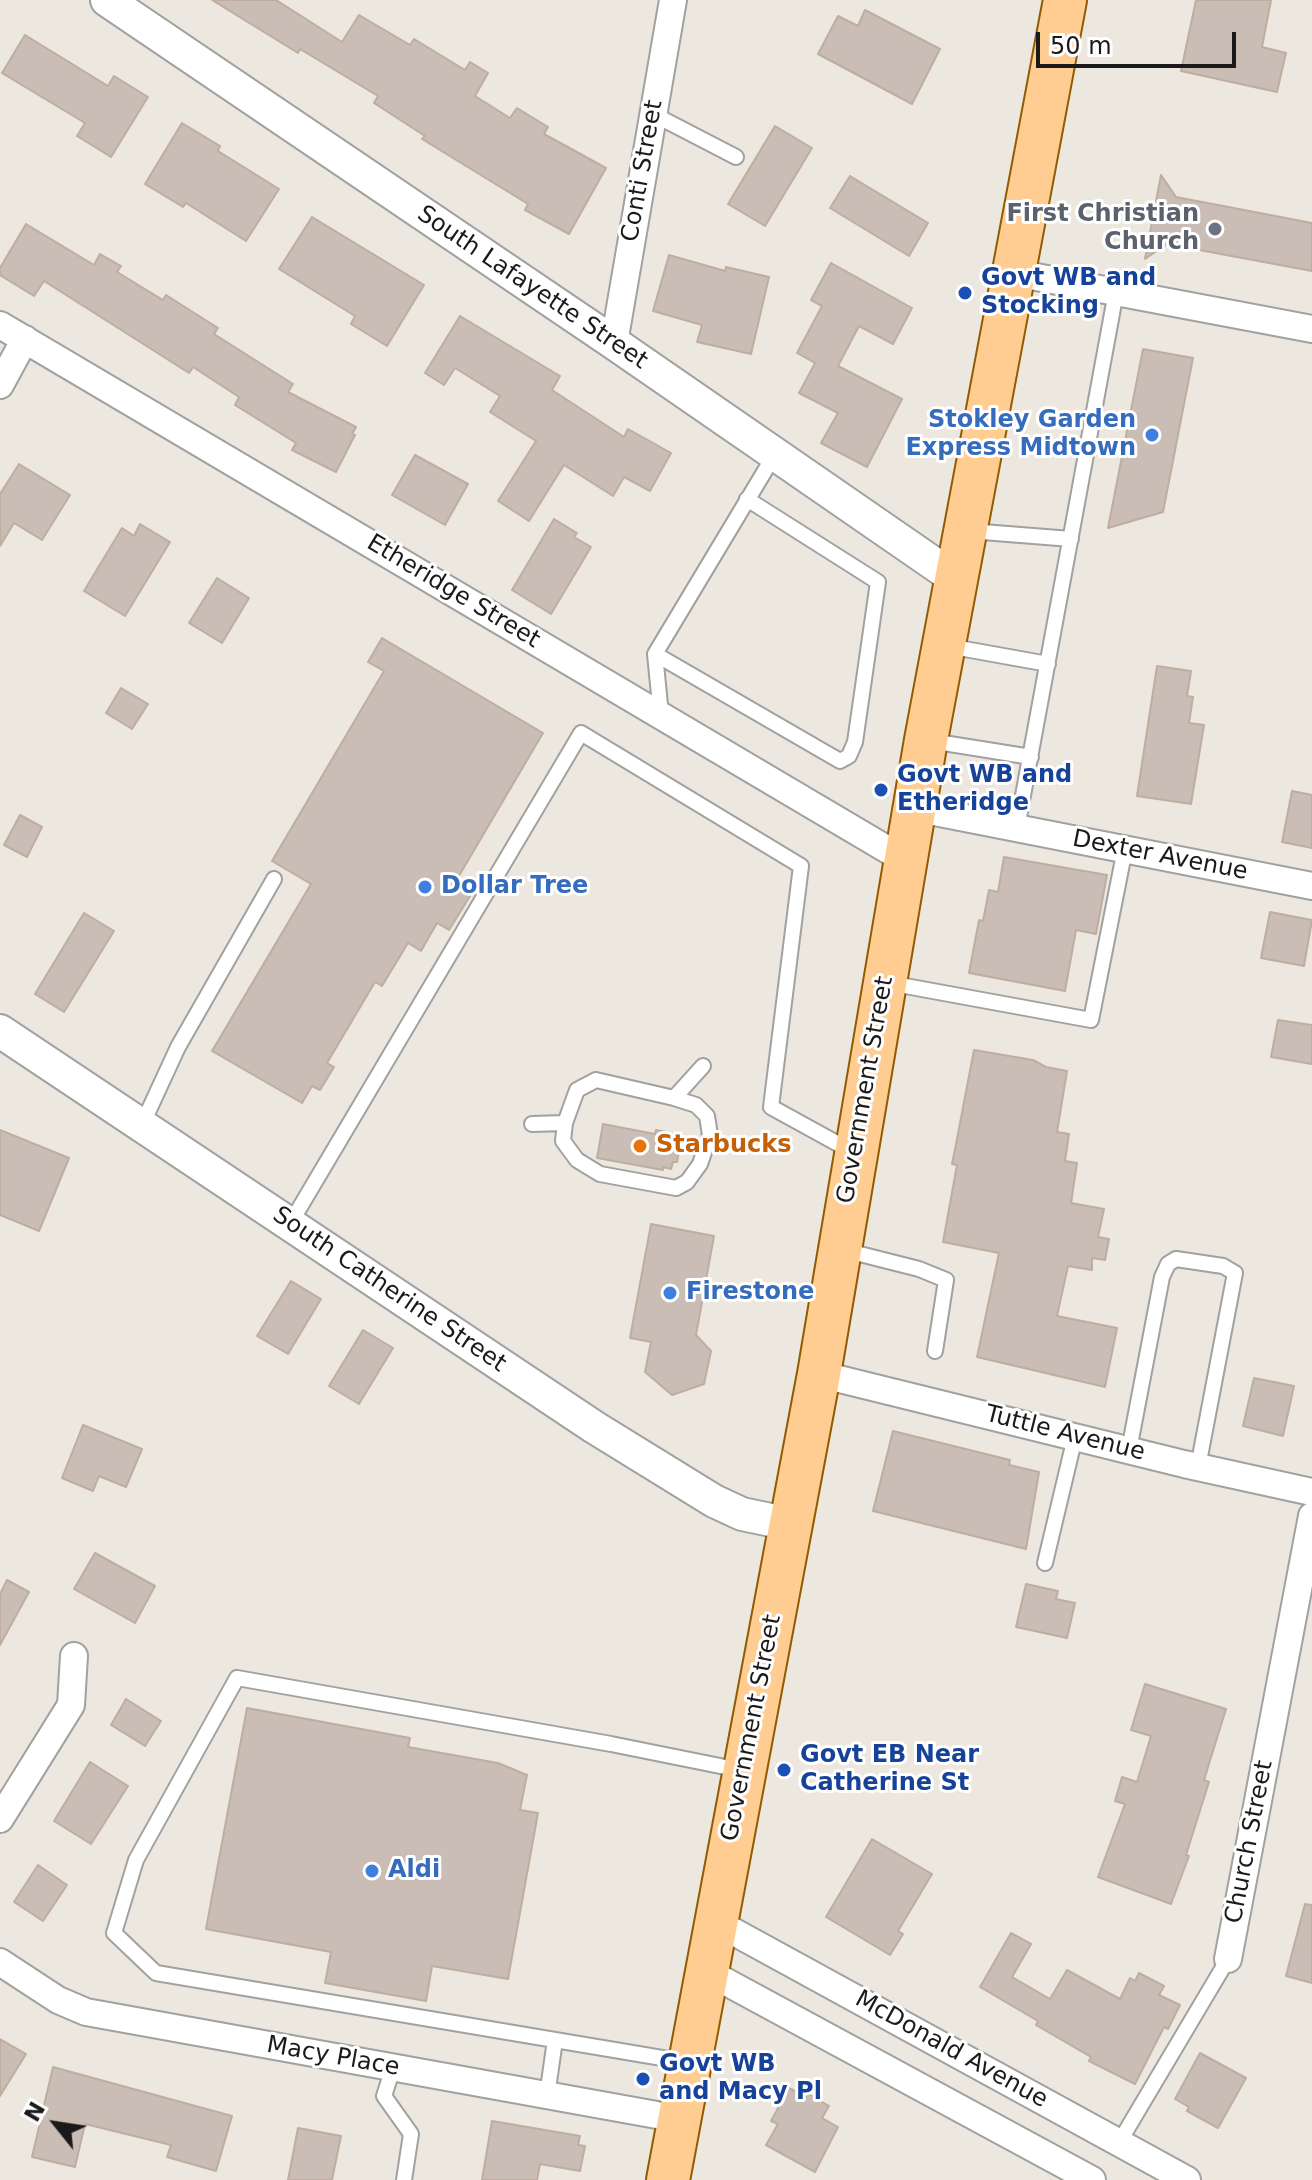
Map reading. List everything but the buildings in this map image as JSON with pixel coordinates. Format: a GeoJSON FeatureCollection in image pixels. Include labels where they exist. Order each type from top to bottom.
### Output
{"type":"FeatureCollection","features":[{"type":"Feature","properties":{"kind":"main road","name":"Government Street"},"geometry":{"type":"LineString","coordinates":[[668,2180],[714,1921],[819,1374],[926,740],[1065,0]]}},
{"type":"Feature","properties":{"kind":"street","name":"South Lafayette Street"},"geometry":{"type":"LineString","coordinates":[[107,0],[956,579]]}},
{"type":"Feature","properties":{"kind":"street","name":"Conti Street"},"geometry":{"type":"LineString","coordinates":[[614,343],[673,0]]}},
{"type":"Feature","properties":{"kind":"street"},"geometry":{"type":"LineString","coordinates":[[1015,273],[1312,329]]}},
{"type":"Feature","properties":{"kind":"street","name":"Etheridge Street"},"geometry":{"type":"LineString","coordinates":[[0,325],[905,860]]}},
{"type":"Feature","properties":{"kind":"street"},"geometry":{"type":"LineString","coordinates":[[0,385],[25,339]]}},
{"type":"Feature","properties":{"kind":"street","name":"Dexter Avenue"},"geometry":{"type":"LineString","coordinates":[[914,808],[1312,886]]}},
{"type":"Feature","properties":{"kind":"street","name":"South Catherine Street"},"geometry":{"type":"LineString","coordinates":[[0,1031],[594,1427],[714,1501],[742,1514],[790,1524]]}},
{"type":"Feature","properties":{"kind":"street","name":"Tuttle Avenue"},"geometry":{"type":"LineString","coordinates":[[819,1374],[1312,1492]]}},
{"type":"Feature","properties":{"kind":"street","name":"Church Street"},"geometry":{"type":"LineString","coordinates":[[1228,1959],[1312,1516]]}},
{"type":"Feature","properties":{"kind":"street"},"geometry":{"type":"LineString","coordinates":[[0,1819],[71,1705],[74,1656]]}},
{"type":"Feature","properties":{"kind":"street","name":"McDonald Avenue"},"geometry":{"type":"LineString","coordinates":[[714,1921],[1187,2180]]}},
{"type":"Feature","properties":{"kind":"street","name":"Macy Place"},"geometry":{"type":"LineString","coordinates":[[0,1962],[58,2000],[86,2012],[679,2119]]}},
{"type":"Feature","properties":{"kind":"street","name":"McDonald Avenue"},"geometry":{"type":"LineString","coordinates":[[706,1971],[1092,2180]]}},
{"type":"Feature","properties":{"kind":"lane"},"geometry":{"type":"LineString","coordinates":[[653,114],[736,157]]}},
{"type":"Feature","properties":{"kind":"lane"},"geometry":{"type":"LineString","coordinates":[[1017,828],[1116,292]]}},
{"type":"Feature","properties":{"kind":"lane"},"geometry":{"type":"LineString","coordinates":[[661,715],[655,654],[775,454]]}},
{"type":"Feature","properties":{"kind":"lane"},"geometry":{"type":"LineString","coordinates":[[655,654],[840,761],[849,756],[855,742],[878,582],[747,499]]}},
{"type":"Feature","properties":{"kind":"lane"},"geometry":{"type":"LineString","coordinates":[[965,531],[1071,539]]}},
{"type":"Feature","properties":{"kind":"lane"},"geometry":{"type":"LineString","coordinates":[[944,646],[1048,664]]}},
{"type":"Feature","properties":{"kind":"lane"},"geometry":{"type":"LineString","coordinates":[[289,1224],[581,733],[801,866],[771,1107],[856,1153]]}},
{"type":"Feature","properties":{"kind":"lane"},"geometry":{"type":"LineString","coordinates":[[926,740],[1031,757]]}},
{"type":"Feature","properties":{"kind":"lane"},"geometry":{"type":"LineString","coordinates":[[884,983],[1091,1020],[1125,849]]}},
{"type":"Feature","properties":{"kind":"lane"},"geometry":{"type":"LineString","coordinates":[[142,1125],[178,1047],[274,879]]}},
{"type":"Feature","properties":{"kind":"lane"},"geometry":{"type":"LineString","coordinates":[[674,1098],[703,1066]]}},
{"type":"Feature","properties":{"kind":"lane"},"geometry":{"type":"LineString","coordinates":[[596,1080],[674,1098],[696,1105],[707,1116],[710,1135],[700,1164],[687,1182],[676,1188],[600,1174],[577,1160],[563,1141],[565,1123],[577,1090],[596,1080]]}},
{"type":"Feature","properties":{"kind":"lane"},"geometry":{"type":"LineString","coordinates":[[532,1124],[565,1123]]}},
{"type":"Feature","properties":{"kind":"lane"},"geometry":{"type":"LineString","coordinates":[[840,1249],[919,1269],[946,1280],[935,1351]]}},
{"type":"Feature","properties":{"kind":"lane"},"geometry":{"type":"LineString","coordinates":[[1129,1450],[1162,1277],[1168,1264],[1176,1259],[1223,1266],[1235,1273],[1198,1467]]}},
{"type":"Feature","properties":{"kind":"lane"},"geometry":{"type":"LineString","coordinates":[[1045,1563],[1075,1437]]}},
{"type":"Feature","properties":{"kind":"lane"},"geometry":{"type":"LineString","coordinates":[[689,2062],[156,1973],[114,1933],[136,1860],[237,1678],[611,1744],[744,1771]]}},
{"type":"Feature","properties":{"kind":"lane","name":"Church Street"},"geometry":{"type":"LineString","coordinates":[[1120,2141],[1228,1959]]}},
{"type":"Feature","properties":{"kind":"lane"},"geometry":{"type":"LineString","coordinates":[[547,2096],[555,2040]]}},
{"type":"Feature","properties":{"kind":"lane"},"geometry":{"type":"LineString","coordinates":[[393,2068],[384,2096],[411,2134],[404,2180]]}},
{"type":"Feature","properties":{"kind":"place","name":"First Christian Church"},"geometry":{"type":"Point","coordinates":[1215,229]}},
{"type":"Feature","properties":{"kind":"place","name":"Govt WB and Stocking"},"geometry":{"type":"Point","coordinates":[965,293]}},
{"type":"Feature","properties":{"kind":"place","name":"Stokley Garden Express Midtown"},"geometry":{"type":"Point","coordinates":[1152,435]}},
{"type":"Feature","properties":{"kind":"place","name":"Govt WB and Etheridge"},"geometry":{"type":"Point","coordinates":[881,790]}},
{"type":"Feature","properties":{"kind":"place","name":"Dollar Tree"},"geometry":{"type":"Point","coordinates":[425,887]}},
{"type":"Feature","properties":{"kind":"place","name":"Starbucks"},"geometry":{"type":"Point","coordinates":[640,1146]}},
{"type":"Feature","properties":{"kind":"place","name":"Firestone"},"geometry":{"type":"Point","coordinates":[670,1293]}},
{"type":"Feature","properties":{"kind":"place","name":"Govt EB Near Catherine St"},"geometry":{"type":"Point","coordinates":[784,1770]}},
{"type":"Feature","properties":{"kind":"place","name":"Aldi"},"geometry":{"type":"Point","coordinates":[372,1871]}},
{"type":"Feature","properties":{"kind":"place","name":"Govt WB and Macy Pl"},"geometry":{"type":"Point","coordinates":[643,2079]}}]}
